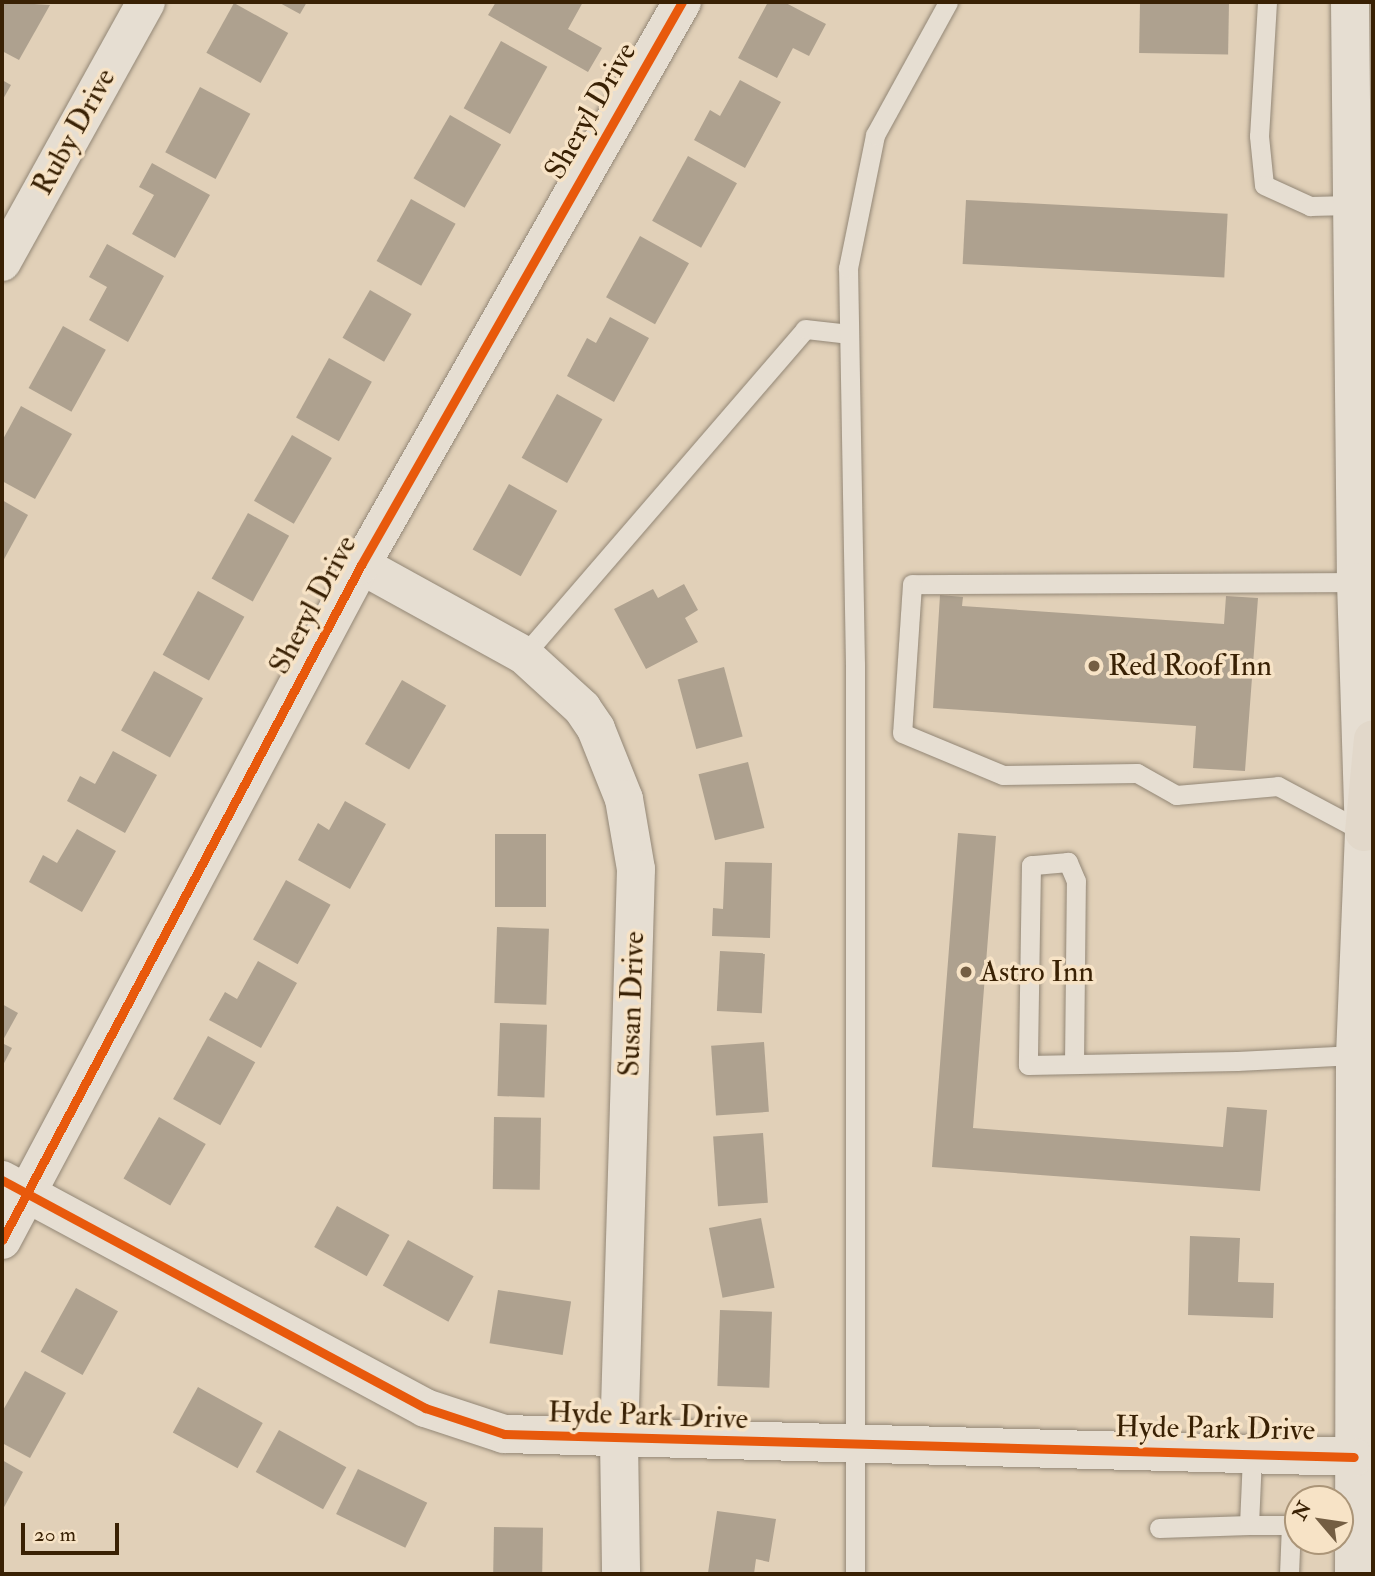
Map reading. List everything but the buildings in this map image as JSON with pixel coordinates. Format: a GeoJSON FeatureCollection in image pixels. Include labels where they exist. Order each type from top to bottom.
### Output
{"type":"FeatureCollection","features":[{"type":"Feature","properties":{"kind":"highway"},"geometry":{"type":"LineString","coordinates":[[1364,832],[1373,739]]}},
{"type":"Feature","properties":{"kind":"street","name":"Ruby Drive"},"geometry":{"type":"LineString","coordinates":[[2,262],[146,2]]}},
{"type":"Feature","properties":{"kind":"street","name":"Sheryl Drive"},"geometry":{"type":"LineString","coordinates":[[2,1240],[14,1187],[361,565],[682,2]]}},
{"type":"Feature","properties":{"kind":"street"},"geometry":{"type":"LineString","coordinates":[[1350,2],[1356,582],[1364,832],[1355,1055],[1354,1457],[1351,1485]]}},
{"type":"Feature","properties":{"kind":"street","name":"Susan Drive"},"geometry":{"type":"LineString","coordinates":[[361,565],[524,655],[582,708],[596,729],[624,799],[636,869],[619,1441],[621,1574]]}},
{"type":"Feature","properties":{"kind":"street","name":"Hyde Park Drive"},"geometry":{"type":"LineString","coordinates":[[14,1187],[425,1408],[504,1434],[619,1441],[1354,1457]]}},
{"type":"Feature","properties":{"kind":"street"},"geometry":{"type":"LineString","coordinates":[[1351,1555],[1354,1574]]}},
{"type":"Feature","properties":{"kind":"lane"},"geometry":{"type":"LineString","coordinates":[[855,1574],[855,665],[848,268],[875,135],[948,2]]}},
{"type":"Feature","properties":{"kind":"lane"},"geometry":{"type":"LineString","coordinates":[[1267,2],[1259,136],[1264,185],[1310,206],[1350,205]]}},
{"type":"Feature","properties":{"kind":"lane"},"geometry":{"type":"LineString","coordinates":[[524,655],[804,329],[849,334]]}},
{"type":"Feature","properties":{"kind":"lane"},"geometry":{"type":"LineString","coordinates":[[1356,582],[912,584],[902,733],[1003,775],[1137,773],[1176,795],[1278,786],[1364,832]]}},
{"type":"Feature","properties":{"kind":"lane"},"geometry":{"type":"LineString","coordinates":[[1074,1064],[1076,881],[1068,862],[1031,865],[1028,1065],[1074,1064],[1355,1055]]}},
{"type":"Feature","properties":{"kind":"lane"},"geometry":{"type":"LineString","coordinates":[[1249,1525],[1252,1455]]}},
{"type":"Feature","properties":{"kind":"lane"},"geometry":{"type":"LineString","coordinates":[[1159,1528],[1284,1525]]}},
{"type":"Feature","properties":{"kind":"lane"},"geometry":{"type":"LineString","coordinates":[[1289,1574],[1291,1555]]}},
{"type":"Feature","properties":{"kind":"cycle path"},"geometry":{"type":"LineString","coordinates":[[2,1240],[361,565],[682,2]]}},
{"type":"Feature","properties":{"kind":"cycle path"},"geometry":{"type":"LineString","coordinates":[[2,1180],[425,1408],[504,1434],[1354,1457]]}},
{"type":"Feature","properties":{"kind":"place","name":"Red Roof Inn"},"geometry":{"type":"Point","coordinates":[1094,666]}},
{"type":"Feature","properties":{"kind":"place","name":"Astro Inn"},"geometry":{"type":"Point","coordinates":[966,972]}}]}
